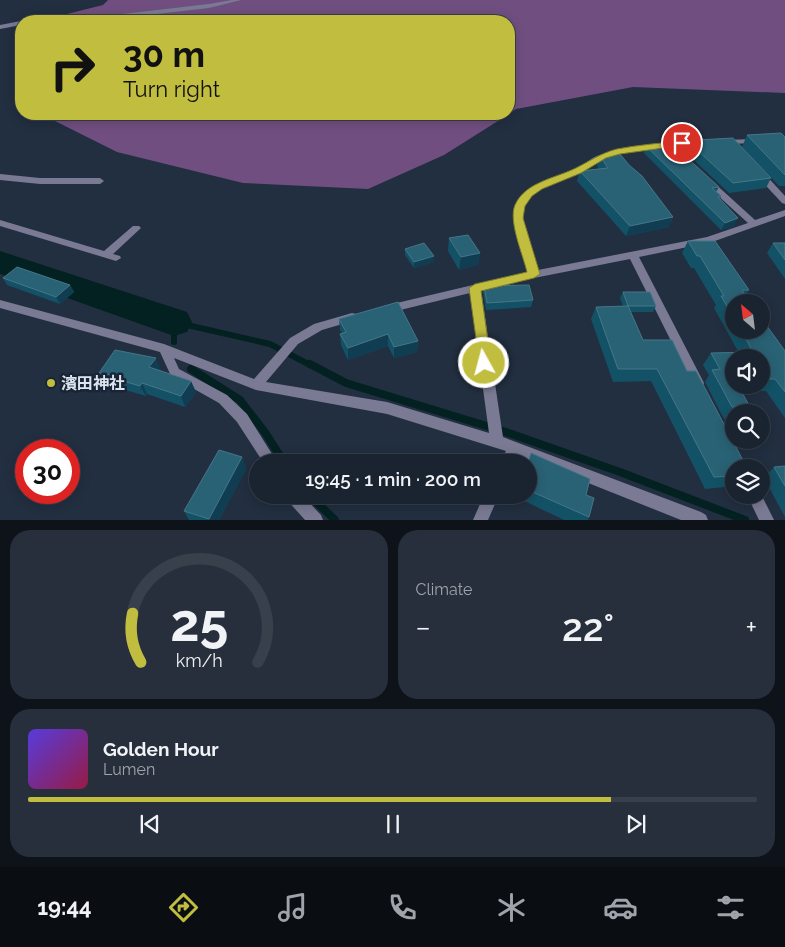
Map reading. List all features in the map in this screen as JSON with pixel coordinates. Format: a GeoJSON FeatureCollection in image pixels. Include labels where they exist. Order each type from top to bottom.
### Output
{"type":"FeatureCollection","features":[{"type":"Feature","properties":{"kind":"street"},"geometry":{"type":"LineString","coordinates":[[131,15],[209,6],[238,0]]}},
{"type":"Feature","properties":{"kind":"street"},"geometry":{"type":"LineString","coordinates":[[0,27],[15,24]]}},
{"type":"Feature","properties":{"kind":"street"},"geometry":{"type":"LineString","coordinates":[[711,143],[764,140]]}},
{"type":"Feature","properties":{"kind":"street"},"geometry":{"type":"LineString","coordinates":[[731,142],[738,149]]}},
{"type":"Feature","properties":{"kind":"street"},"geometry":{"type":"LineString","coordinates":[[534,274],[518,218],[520,206],[528,194],[539,187],[578,171],[603,156],[670,145],[702,144]]}},
{"type":"Feature","properties":{"kind":"street"},"geometry":{"type":"LineString","coordinates":[[670,145],[676,151]]}},
{"type":"Feature","properties":{"kind":"street"},"geometry":{"type":"LineString","coordinates":[[751,164],[785,200]]}},
{"type":"Feature","properties":{"kind":"street"},"geometry":{"type":"LineString","coordinates":[[0,177],[40,181],[100,181]]}},
{"type":"Feature","properties":{"kind":"street"},"geometry":{"type":"LineString","coordinates":[[704,178],[754,224]]}},
{"type":"Feature","properties":{"kind":"street"},"geometry":{"type":"LineString","coordinates":[[256,385],[294,341],[318,327],[368,313],[534,274],[633,255],[712,244],[754,224],[785,213]]}},
{"type":"Feature","properties":{"kind":"street"},"geometry":{"type":"LineString","coordinates":[[0,222],[116,258]]}},
{"type":"Feature","properties":{"kind":"street"},"geometry":{"type":"LineString","coordinates":[[106,255],[136,228]]}},
{"type":"Feature","properties":{"kind":"street"},"geometry":{"type":"LineString","coordinates":[[633,255],[704,397]]}},
{"type":"Feature","properties":{"kind":"street"},"geometry":{"type":"LineString","coordinates":[[475,288],[496,433]]}},
{"type":"Feature","properties":{"kind":"street"},"geometry":{"type":"LineString","coordinates":[[0,304],[164,349],[256,385],[387,408],[496,433],[515,447],[700,520]]}},
{"type":"Feature","properties":{"kind":"street"},"geometry":{"type":"LineString","coordinates":[[164,349],[175,372],[223,399],[242,418],[265,454]]}},
{"type":"Feature","properties":{"kind":"street"},"geometry":{"type":"LineString","coordinates":[[511,454],[515,447]]}},
{"type":"Feature","properties":{"kind":"street"},"geometry":{"type":"LineString","coordinates":[[301,504],[316,520]]}},
{"type":"Feature","properties":{"kind":"street"},"geometry":{"type":"LineString","coordinates":[[480,520],[488,504]]}},
{"type":"Feature","properties":{"kind":"street"},"geometry":{"type":"LineString","coordinates":[[759,504],[767,520]]}},
{"type":"Feature","properties":{"kind":"shaded area"},"geometry":{"type":"Polygon","coordinates":[[[108,0],[785,0],[785,93],[633,87],[515,110],[515,15],[63,15],[103,5],[108,0]]]}},
{"type":"Feature","properties":{"kind":"shaded area"},"geometry":{"type":"Polygon","coordinates":[[[53,120],[499,120],[444,155],[368,189],[243,183],[117,152],[53,120]]]}},
{"type":"Feature","properties":{"kind":"building"},"geometry":{"type":"Polygon","coordinates":[[[781,133],[785,137],[785,175],[747,135],[781,133]]]}},
{"type":"Feature","properties":{"kind":"building"},"geometry":{"type":"Polygon","coordinates":[[[684,138],[696,140],[733,138],[771,178],[733,183],[684,138]]]}},
{"type":"Feature","properties":{"kind":"building"},"geometry":{"type":"Polygon","coordinates":[[[670,142],[719,187],[712,188],[721,196],[718,197],[738,218],[725,223],[646,146],[670,142]]]}},
{"type":"Feature","properties":{"kind":"building"},"geometry":{"type":"Polygon","coordinates":[[[620,154],[642,176],[673,217],[630,226],[580,171],[608,168],[600,156],[620,154]]]}},
{"type":"Feature","properties":{"kind":"building"},"geometry":{"type":"Polygon","coordinates":[[[468,235],[480,253],[461,257],[449,238],[468,235]]]}},
{"type":"Feature","properties":{"kind":"building"},"geometry":{"type":"Polygon","coordinates":[[[688,241],[715,241],[749,290],[742,290],[744,294],[725,294],[725,303],[721,296],[724,296],[700,256],[697,256],[688,241]]]}},
{"type":"Feature","properties":{"kind":"building"},"geometry":{"type":"Polygon","coordinates":[[[424,243],[434,256],[414,262],[405,249],[424,243]]]}},
{"type":"Feature","properties":{"kind":"building"},"geometry":{"type":"Polygon","coordinates":[[[773,243],[785,243],[785,260],[773,243]]]}},
{"type":"Feature","properties":{"kind":"building"},"geometry":{"type":"Polygon","coordinates":[[[17,267],[70,285],[56,297],[3,278],[17,267]]]}},
{"type":"Feature","properties":{"kind":"building"},"geometry":{"type":"Polygon","coordinates":[[[529,285],[533,300],[487,303],[484,286],[529,285]]]}},
{"type":"Feature","properties":{"kind":"building"},"geometry":{"type":"Polygon","coordinates":[[[623,292],[650,292],[656,306],[628,306],[623,292]]]}},
{"type":"Feature","properties":{"kind":"building"},"geometry":{"type":"Polygon","coordinates":[[[398,302],[418,341],[394,347],[388,334],[348,348],[340,334],[346,332],[339,319],[398,302]]]}},
{"type":"Feature","properties":{"kind":"building"},"geometry":{"type":"Polygon","coordinates":[[[628,306],[643,340],[672,340],[687,371],[696,371],[725,426],[725,449],[737,449],[742,459],[725,459],[725,476],[714,477],[657,369],[618,369],[596,307],[628,306]]]}},
{"type":"Feature","properties":{"kind":"building"},"geometry":{"type":"Polygon","coordinates":[[[770,330],[785,351],[785,392],[775,379],[770,379],[770,349],[751,349],[746,339],[770,339],[770,330]]]}},
{"type":"Feature","properties":{"kind":"building"},"geometry":{"type":"Polygon","coordinates":[[[115,350],[156,358],[149,367],[191,381],[181,396],[142,383],[140,386],[116,379],[118,376],[99,373],[115,350]]]}},
{"type":"Feature","properties":{"kind":"building"},"geometry":{"type":"Polygon","coordinates":[[[711,353],[725,353],[725,394],[743,394],[748,404],[730,404],[712,370],[720,369],[711,353]]]}},
{"type":"Feature","properties":{"kind":"building"},"geometry":{"type":"Polygon","coordinates":[[[219,450],[242,457],[209,519],[184,511],[219,450]]]}},
{"type":"Feature","properties":{"kind":"building"},"geometry":{"type":"Polygon","coordinates":[[[537,456],[590,479],[586,495],[594,498],[589,517],[537,494],[537,456]]]}},
{"type":"Feature","properties":{"kind":"building"},"geometry":{"type":"Polygon","coordinates":[[[785,466],[785,486],[774,467],[785,466]]]}},
{"type":"Feature","properties":{"kind":"waterway"},"geometry":{"type":"LineString","coordinates":[[0,262],[174,322]]}},
{"type":"Feature","properties":{"kind":"waterway"},"geometry":{"type":"LineString","coordinates":[[174,342],[174,322],[270,344],[312,366]]}},
{"type":"Feature","properties":{"kind":"waterway"},"geometry":{"type":"LineString","coordinates":[[310,364],[346,383],[503,431],[620,472],[745,520]]}},
{"type":"Feature","properties":{"kind":"waterway"},"geometry":{"type":"LineString","coordinates":[[191,369],[240,400],[279,454]]}},
{"type":"Feature","properties":{"kind":"waterway"},"geometry":{"type":"LineString","coordinates":[[318,504],[335,520]]}},
{"type":"Feature","properties":{"kind":"place","name":"濱田神社"},"geometry":{"type":"Point","coordinates":[51,383]}},
{"type":"Feature","properties":{"kind":"route"},"geometry":{"type":"LineString","coordinates":[[484,363],[475,288],[534,274],[518,218],[520,206],[528,194],[539,187],[578,171],[603,156],[647,147],[682,143]]}}]}
